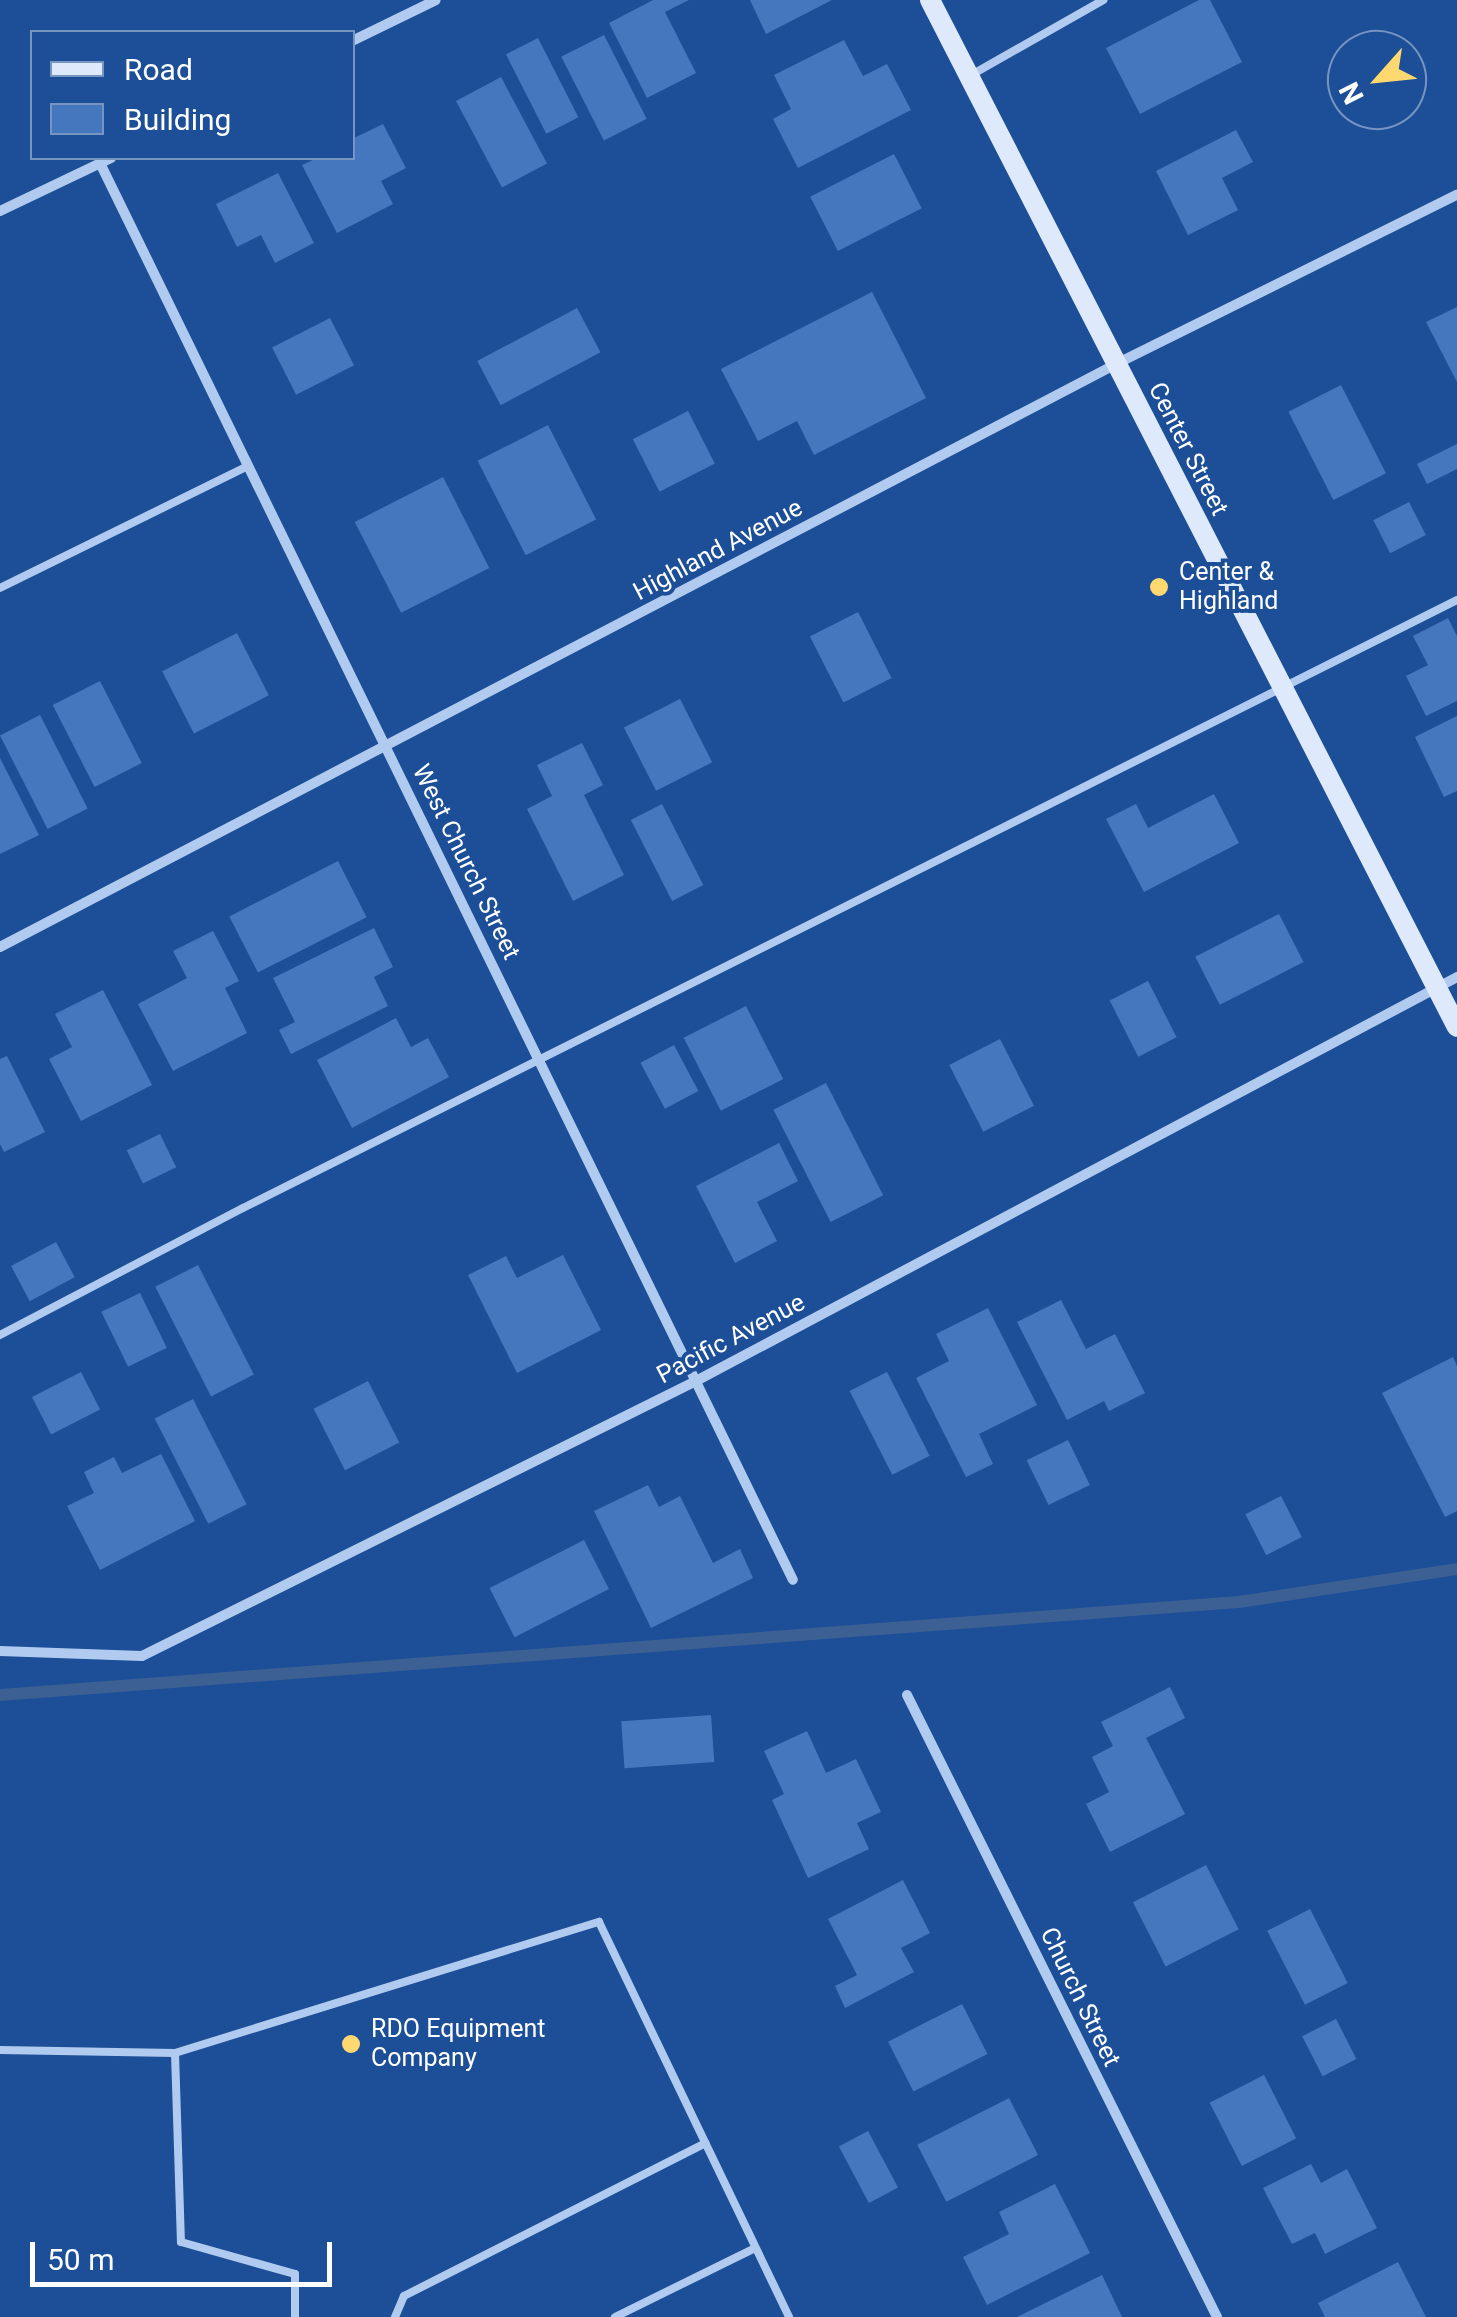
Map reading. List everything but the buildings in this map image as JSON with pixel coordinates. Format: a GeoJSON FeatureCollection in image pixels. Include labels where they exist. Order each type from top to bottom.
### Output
{"type":"FeatureCollection","features":[{"type":"Feature","properties":{"kind":"main road","name":"Center Street"},"geometry":{"type":"LineString","coordinates":[[930,0],[1457,1027]]}},
{"type":"Feature","properties":{"kind":"street"},"geometry":{"type":"LineString","coordinates":[[355,40],[436,0]]}},
{"type":"Feature","properties":{"kind":"street"},"geometry":{"type":"LineString","coordinates":[[0,211],[106,160]]}},
{"type":"Feature","properties":{"kind":"street","name":"West Church Street"},"geometry":{"type":"LineString","coordinates":[[106,160],[248,466],[542,1060],[793,1580]]}},
{"type":"Feature","properties":{"kind":"street","name":"Highland Avenue"},"geometry":{"type":"LineString","coordinates":[[0,947],[1116,364],[1457,195]]}},
{"type":"Feature","properties":{"kind":"street","name":"Pacific Avenue"},"geometry":{"type":"LineString","coordinates":[[0,1651],[142,1656],[696,1381],[1457,977]]}},
{"type":"Feature","properties":{"kind":"street","name":"Church Street"},"geometry":{"type":"LineString","coordinates":[[908,1695],[1216,2317]]}},
{"type":"Feature","properties":{"kind":"lane"},"geometry":{"type":"LineString","coordinates":[[969,76],[1103,0]]}},
{"type":"Feature","properties":{"kind":"lane"},"geometry":{"type":"LineString","coordinates":[[0,588],[248,466]]}},
{"type":"Feature","properties":{"kind":"lane"},"geometry":{"type":"LineString","coordinates":[[0,1336],[243,1208],[1457,600]]}},
{"type":"Feature","properties":{"kind":"lane"},"geometry":{"type":"LineString","coordinates":[[0,2050],[175,2053],[599,1922],[788,2317]]}},
{"type":"Feature","properties":{"kind":"lane"},"geometry":{"type":"LineString","coordinates":[[175,2053],[181,2242],[295,2274],[295,2317]]}},
{"type":"Feature","properties":{"kind":"lane"},"geometry":{"type":"LineString","coordinates":[[395,2317],[404,2296],[705,2143]]}},
{"type":"Feature","properties":{"kind":"lane"},"geometry":{"type":"LineString","coordinates":[[614,2317],[755,2248]]}},
{"type":"Feature","properties":{"kind":"waterway"},"geometry":{"type":"LineString","coordinates":[[0,1695],[1239,1602],[1457,1569]]}},
{"type":"Feature","properties":{"kind":"place","name":"Center & Highland"},"geometry":{"type":"Point","coordinates":[1159,587]}},
{"type":"Feature","properties":{"kind":"place","name":"RDO Equipment Company"},"geometry":{"type":"Point","coordinates":[351,2044]}}]}
